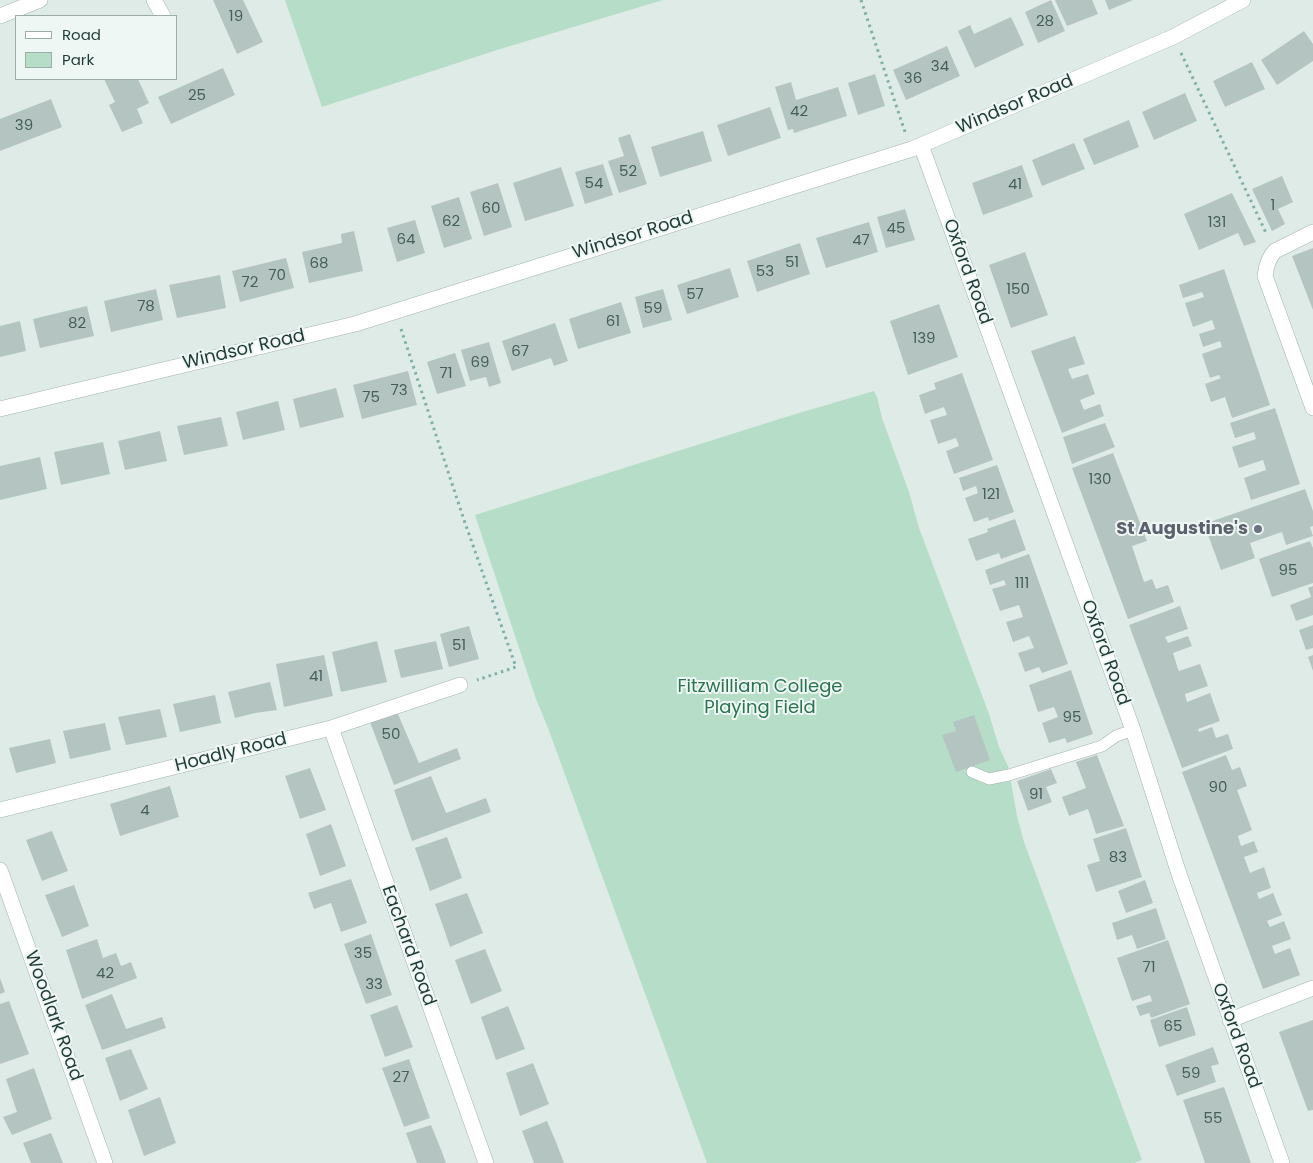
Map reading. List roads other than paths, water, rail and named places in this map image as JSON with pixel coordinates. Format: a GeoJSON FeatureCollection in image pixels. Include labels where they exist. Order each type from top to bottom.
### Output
{"type":"FeatureCollection","features":[{"type":"Feature","properties":{"kind":"street"},"geometry":{"type":"LineString","coordinates":[[0,16],[40,0]]}},
{"type":"Feature","properties":{"kind":"street"},"geometry":{"type":"LineString","coordinates":[[154,0],[162,15]]}},
{"type":"Feature","properties":{"kind":"street","name":"Windsor Road"},"geometry":{"type":"LineString","coordinates":[[0,409],[355,324],[917,146],[1173,37],[1244,0]]}},
{"type":"Feature","properties":{"kind":"street","name":"Oxford Road"},"geometry":{"type":"LineString","coordinates":[[917,146],[1133,730],[1179,874],[1282,1163]]}},
{"type":"Feature","properties":{"kind":"street"},"geometry":{"type":"LineString","coordinates":[[1313,232],[1275,252],[1268,262],[1265,276],[1313,408]]}},
{"type":"Feature","properties":{"kind":"street","name":"Hoadly Road"},"geometry":{"type":"LineString","coordinates":[[0,810],[330,728],[460,686]]}},
{"type":"Feature","properties":{"kind":"street","name":"Eachard Road"},"geometry":{"type":"LineString","coordinates":[[330,728],[486,1163]]}},
{"type":"Feature","properties":{"kind":"street","name":"Woodlark Road"},"geometry":{"type":"LineString","coordinates":[[0,870],[105,1163]]}},
{"type":"Feature","properties":{"kind":"street"},"geometry":{"type":"LineString","coordinates":[[1230,1020],[1313,988]]}},
{"type":"Feature","properties":{"kind":"lane"},"geometry":{"type":"LineString","coordinates":[[972,772],[989,779],[1009,775],[1102,746],[1116,736],[1133,730]]}},
{"type":"Feature","properties":{"kind":"place","name":"St Augustine's"},"geometry":{"type":"Point","coordinates":[1258,529]}},
{"type":"Feature","properties":{"kind":"park label","name":"Fitzwilliam College Playing Field"},"geometry":{"type":"Point","coordinates":[760,698]}}]}
